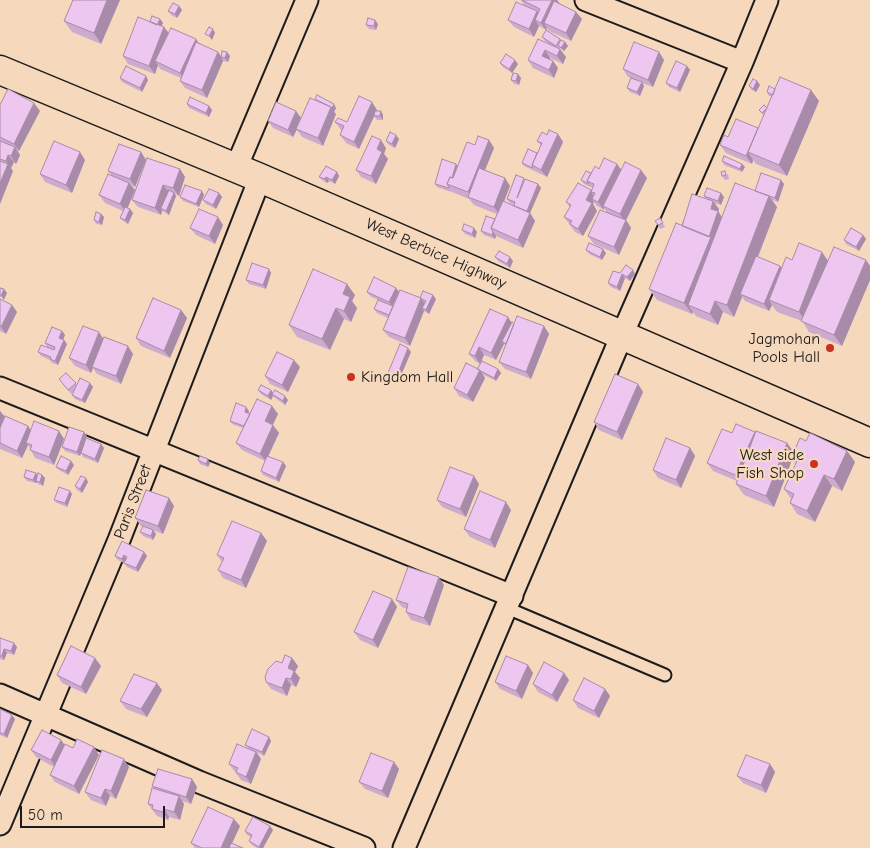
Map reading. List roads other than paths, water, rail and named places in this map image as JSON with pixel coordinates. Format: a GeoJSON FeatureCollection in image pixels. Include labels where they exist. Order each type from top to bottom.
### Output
{"type":"FeatureCollection","features":[{"type":"Feature","properties":{"kind":"main road","name":"West Berbice Highway"},"geometry":{"type":"LineString","coordinates":[[0,70],[248,173],[870,443]]}},
{"type":"Feature","properties":{"kind":"street","name":"Paris Street"},"geometry":{"type":"LineString","coordinates":[[0,824],[119,540],[154,451],[307,0]]}},
{"type":"Feature","properties":{"kind":"street"},"geometry":{"type":"LineString","coordinates":[[586,0],[742,62]]}},
{"type":"Feature","properties":{"kind":"street"},"geometry":{"type":"LineString","coordinates":[[404,848],[767,0]]}},
{"type":"Feature","properties":{"kind":"street"},"geometry":{"type":"LineString","coordinates":[[0,388],[154,451],[509,602]]}},
{"type":"Feature","properties":{"kind":"street"},"geometry":{"type":"LineString","coordinates":[[0,695],[199,782],[364,848]]}},
{"type":"Feature","properties":{"kind":"lane"},"geometry":{"type":"LineString","coordinates":[[509,602],[664,675]]}},
{"type":"Feature","properties":{"kind":"place","name":"Jagmohan Pools Hall"},"geometry":{"type":"Point","coordinates":[830,348]}},
{"type":"Feature","properties":{"kind":"place","name":"Kingdom Hall"},"geometry":{"type":"Point","coordinates":[351,377]}},
{"type":"Feature","properties":{"kind":"place","name":"West side Fish Shop"},"geometry":{"type":"Point","coordinates":[814,464]}}]}
